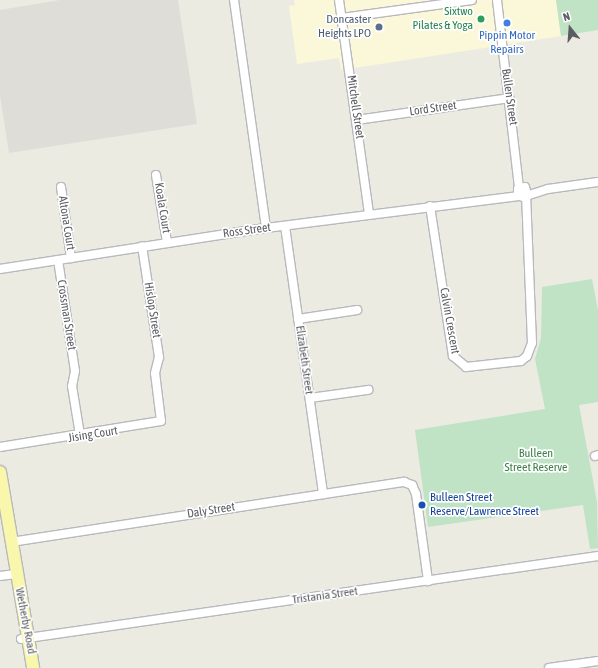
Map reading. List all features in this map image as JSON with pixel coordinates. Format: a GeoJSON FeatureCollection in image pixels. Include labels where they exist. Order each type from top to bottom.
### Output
{"type":"FeatureCollection","features":[{"type":"Feature","properties":{"kind":"main road","name":"Wetherby Road"},"geometry":{"type":"LineString","coordinates":[[0,472],[26,639],[33,668]]}},
{"type":"Feature","properties":{"kind":"main road","name":"Wetherby Road"},"geometry":{"type":"LineString","coordinates":[[26,639],[26,668]]}},
{"type":"Feature","properties":{"kind":"street"},"geometry":{"type":"LineString","coordinates":[[234,0],[266,228]]}},
{"type":"Feature","properties":{"kind":"street","name":"Mitchell Street"},"geometry":{"type":"LineString","coordinates":[[339,0],[369,214]]}},
{"type":"Feature","properties":{"kind":"street"},"geometry":{"type":"LineString","coordinates":[[342,18],[467,0]]}},
{"type":"Feature","properties":{"kind":"street","name":"Bullen Street"},"geometry":{"type":"LineString","coordinates":[[497,0],[526,218],[532,343],[527,356]]}},
{"type":"Feature","properties":{"kind":"street","name":"Lord Street"},"geometry":{"type":"LineString","coordinates":[[357,120],[509,98]]}},
{"type":"Feature","properties":{"kind":"street","name":"Koala Court"},"geometry":{"type":"LineString","coordinates":[[156,175],[167,242]]}},
{"type":"Feature","properties":{"kind":"street","name":"Ross Street"},"geometry":{"type":"LineString","coordinates":[[0,269],[167,242],[598,182]]}},
{"type":"Feature","properties":{"kind":"street","name":"Altona Court"},"geometry":{"type":"LineString","coordinates":[[61,187],[71,258]]}},
{"type":"Feature","properties":{"kind":"street","name":"Calvin Crescent"},"geometry":{"type":"LineString","coordinates":[[430,206],[457,363],[466,368],[520,361],[527,356]]}},
{"type":"Feature","properties":{"kind":"street","name":"Elizabeth Street"},"geometry":{"type":"LineString","coordinates":[[285,226],[323,494]]}},
{"type":"Feature","properties":{"kind":"street","name":"Hislop Street"},"geometry":{"type":"LineString","coordinates":[[142,246],[159,357],[155,373],[161,421]]}},
{"type":"Feature","properties":{"kind":"street","name":"Crossman Street"},"geometry":{"type":"LineString","coordinates":[[58,260],[75,371],[72,386],[80,435]]}},
{"type":"Feature","properties":{"kind":"street"},"geometry":{"type":"LineString","coordinates":[[298,319],[357,310]]}},
{"type":"Feature","properties":{"kind":"street"},"geometry":{"type":"LineString","coordinates":[[310,398],[368,390]]}},
{"type":"Feature","properties":{"kind":"street","name":"Jising Court"},"geometry":{"type":"LineString","coordinates":[[0,453],[24,446],[161,421]]}},
{"type":"Feature","properties":{"kind":"street","name":"Jising Court"},"geometry":{"type":"LineString","coordinates":[[0,447],[24,446]]}},
{"type":"Feature","properties":{"kind":"street","name":"Daly Street"},"geometry":{"type":"LineString","coordinates":[[11,542],[400,482],[412,485],[416,494],[428,581]]}},
{"type":"Feature","properties":{"kind":"street","name":"Tristania Street"},"geometry":{"type":"LineString","coordinates":[[26,639],[598,556]]}},
{"type":"Feature","properties":{"kind":"street"},"geometry":{"type":"LineString","coordinates":[[0,576],[16,574]]}},
{"type":"Feature","properties":{"kind":"street"},"geometry":{"type":"LineString","coordinates":[[549,668],[598,661]]}},
{"type":"Feature","properties":{"kind":"shaded area"},"geometry":{"type":"Polygon","coordinates":[[[60,0],[178,0],[197,124],[9,153],[0,96],[0,10],[60,0]]]}},
{"type":"Feature","properties":{"kind":"shaded area"},"geometry":{"type":"Polygon","coordinates":[[[294,0],[556,0],[561,36],[341,70],[339,58],[297,64],[289,6],[295,5],[294,0]]]}},
{"type":"Feature","properties":{"kind":"green space"},"geometry":{"type":"Polygon","coordinates":[[[556,0],[598,0],[598,30],[561,36],[556,0]]]}},
{"type":"Feature","properties":{"kind":"green space","name":"Bulleen Street Reserve"},"geometry":{"type":"Polygon","coordinates":[[[592,279],[598,310],[598,402],[579,405],[597,502],[598,548],[590,549],[583,505],[428,527],[415,430],[545,409],[535,359],[541,338],[542,287],[592,279]]]}},
{"type":"Feature","properties":{"kind":"place","name":"Sixtwo Pilates & Yoga"},"geometry":{"type":"Point","coordinates":[481,19]}},
{"type":"Feature","properties":{"kind":"place","name":"Pippin Motor Repairs"},"geometry":{"type":"Point","coordinates":[507,23]}},
{"type":"Feature","properties":{"kind":"place","name":"Doncaster Heights LPO"},"geometry":{"type":"Point","coordinates":[379,27]}},
{"type":"Feature","properties":{"kind":"place","name":"Bulleen Street Reserve/Lawrence Street"},"geometry":{"type":"Point","coordinates":[422,505]}}]}
